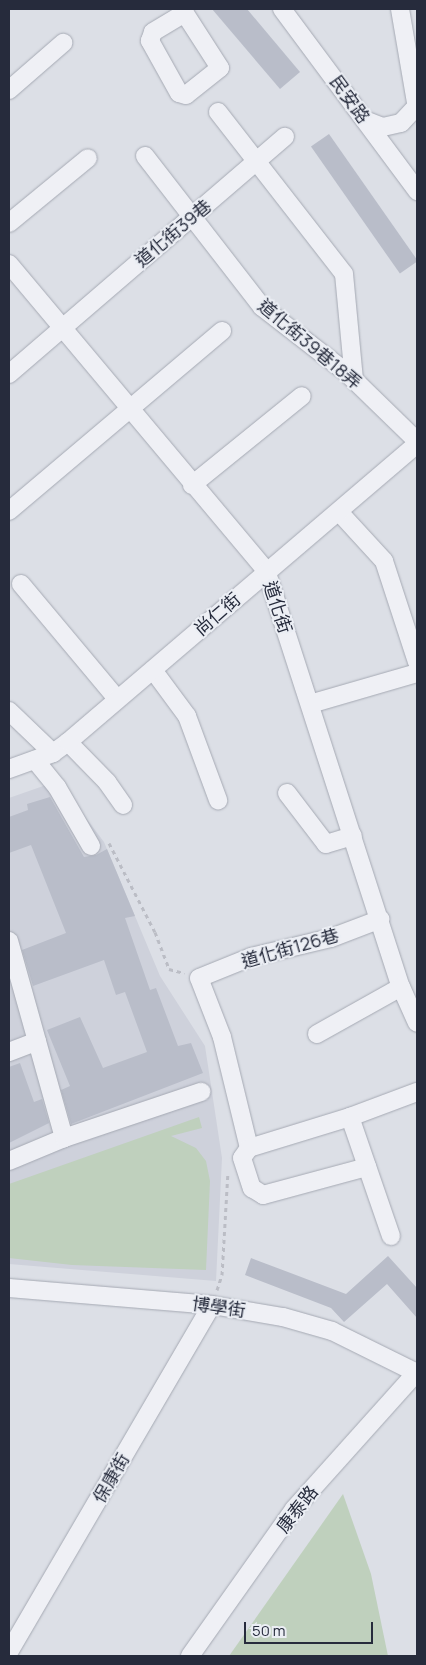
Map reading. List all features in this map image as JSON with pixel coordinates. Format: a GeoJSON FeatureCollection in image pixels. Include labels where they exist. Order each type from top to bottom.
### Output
{"type":"FeatureCollection","features":[{"type":"Feature","properties":{"kind":"street","name":"民安路"},"geometry":{"type":"LineString","coordinates":[[282,9],[367,121],[417,191]]}},
{"type":"Feature","properties":{"kind":"street"},"geometry":{"type":"LineString","coordinates":[[367,121],[383,127],[401,123],[417,107],[400,9]]}},
{"type":"Feature","properties":{"kind":"street"},"geometry":{"type":"LineString","coordinates":[[184,11],[220,68],[186,96],[179,93],[150,41],[153,32],[184,11]]}},
{"type":"Feature","properties":{"kind":"street"},"geometry":{"type":"LineString","coordinates":[[9,90],[63,43]]}},
{"type":"Feature","properties":{"kind":"street"},"geometry":{"type":"LineString","coordinates":[[218,112],[256,164],[344,274],[354,379]]}},
{"type":"Feature","properties":{"kind":"street","name":"道化街39巷"},"geometry":{"type":"LineString","coordinates":[[9,374],[192,216],[256,164],[285,137]]}},
{"type":"Feature","properties":{"kind":"street","name":"道化街39巷18弄"},"geometry":{"type":"LineString","coordinates":[[145,156],[262,306],[354,379],[417,443]]}},
{"type":"Feature","properties":{"kind":"street"},"geometry":{"type":"LineString","coordinates":[[9,223],[88,158]]}},
{"type":"Feature","properties":{"kind":"street","name":"道化街"},"geometry":{"type":"LineString","coordinates":[[9,264],[192,485],[266,570],[381,919],[401,987],[417,1023]]}},
{"type":"Feature","properties":{"kind":"street"},"geometry":{"type":"LineString","coordinates":[[9,511],[222,330]]}},
{"type":"Feature","properties":{"kind":"street"},"geometry":{"type":"LineString","coordinates":[[192,485],[302,396]]}},
{"type":"Feature","properties":{"kind":"street","name":"尚仁街"},"geometry":{"type":"LineString","coordinates":[[9,769],[53,753],[68,742],[266,570],[340,513],[417,443]]}},
{"type":"Feature","properties":{"kind":"street"},"geometry":{"type":"LineString","coordinates":[[340,513],[384,561],[417,662]]}},
{"type":"Feature","properties":{"kind":"street"},"geometry":{"type":"LineString","coordinates":[[21,584],[117,699]]}},
{"type":"Feature","properties":{"kind":"street"},"geometry":{"type":"LineString","coordinates":[[153,670],[187,716],[218,800]]}},
{"type":"Feature","properties":{"kind":"street"},"geometry":{"type":"LineString","coordinates":[[310,704],[417,673]]}},
{"type":"Feature","properties":{"kind":"street"},"geometry":{"type":"LineString","coordinates":[[9,711],[53,753]]}},
{"type":"Feature","properties":{"kind":"street"},"geometry":{"type":"LineString","coordinates":[[68,742],[108,782],[123,805]]}},
{"type":"Feature","properties":{"kind":"street"},"geometry":{"type":"LineString","coordinates":[[35,760],[99,842]]}},
{"type":"Feature","properties":{"kind":"street"},"geometry":{"type":"LineString","coordinates":[[287,793],[326,844],[353,836]]}},
{"type":"Feature","properties":{"kind":"street","name":"道化街126巷"},"geometry":{"type":"LineString","coordinates":[[199,978],[251,957],[331,938],[381,919]]}},
{"type":"Feature","properties":{"kind":"street"},"geometry":{"type":"LineString","coordinates":[[11,954],[64,1138]]}},
{"type":"Feature","properties":{"kind":"street"},"geometry":{"type":"LineString","coordinates":[[199,978],[222,1037],[249,1148]]}},
{"type":"Feature","properties":{"kind":"street"},"geometry":{"type":"LineString","coordinates":[[317,1034],[401,987]]}},
{"type":"Feature","properties":{"kind":"street"},"geometry":{"type":"LineString","coordinates":[[9,1052],[37,1041]]}},
{"type":"Feature","properties":{"kind":"street"},"geometry":{"type":"LineString","coordinates":[[9,1161],[64,1138],[201,1092]]}},
{"type":"Feature","properties":{"kind":"street"},"geometry":{"type":"LineString","coordinates":[[367,1167],[264,1194],[252,1188],[242,1158],[249,1148],[350,1117],[417,1092]]}},
{"type":"Feature","properties":{"kind":"street"},"geometry":{"type":"LineString","coordinates":[[350,1117],[391,1236]]}},
{"type":"Feature","properties":{"kind":"street","name":"博學街"},"geometry":{"type":"LineString","coordinates":[[9,1288],[212,1304],[283,1317],[332,1331],[417,1372]]}},
{"type":"Feature","properties":{"kind":"street","name":"保康街"},"geometry":{"type":"LineString","coordinates":[[9,1652],[212,1304]]}},
{"type":"Feature","properties":{"kind":"street","name":"康泰路"},"geometry":{"type":"LineString","coordinates":[[190,1656],[294,1509],[417,1372]]}},
{"type":"Feature","properties":{"kind":"path"},"geometry":{"type":"LineString","coordinates":[[99,842],[155,932],[169,969],[199,978]]}},
{"type":"Feature","properties":{"kind":"path"},"geometry":{"type":"LineString","coordinates":[[212,1304],[222,1275],[228,1166]]}},
{"type":"Feature","properties":{"kind":"shaded area"},"geometry":{"type":"Polygon","coordinates":[[[49,784],[65,790],[104,842],[160,976],[205,1046],[222,1158],[216,1281],[9,1264],[9,798],[49,784]]]}},
{"type":"Feature","properties":{"kind":"green space"},"geometry":{"type":"Polygon","coordinates":[[[199,1117],[202,1128],[171,1136],[196,1148],[206,1161],[210,1181],[206,1270],[72,1265],[9,1258],[9,1184],[199,1117]]]}},
{"type":"Feature","properties":{"kind":"green space"},"geometry":{"type":"Polygon","coordinates":[[[343,1494],[371,1574],[388,1656],[229,1656],[343,1494]]]}},
{"type":"Feature","properties":{"kind":"building"},"geometry":{"type":"Polygon","coordinates":[[[212,9],[247,9],[300,72],[280,89],[212,9]]]}},
{"type":"Feature","properties":{"kind":"building"},"geometry":{"type":"Polygon","coordinates":[[[329,134],[417,260],[400,274],[311,147],[329,134]]]}},
{"type":"Feature","properties":{"kind":"building"},"geometry":{"type":"Polygon","coordinates":[[[50,797],[84,857],[96,855],[107,849],[135,916],[125,918],[150,990],[156,988],[178,1046],[191,1043],[203,1073],[71,1124],[61,1090],[70,1086],[47,1030],[80,1017],[103,1068],[147,1052],[125,992],[116,995],[104,960],[33,986],[22,950],[66,933],[31,845],[9,853],[9,817],[28,810],[27,804],[50,797]]]}},
{"type":"Feature","properties":{"kind":"building"},"geometry":{"type":"Polygon","coordinates":[[[20,1063],[34,1102],[42,1099],[49,1123],[9,1143],[9,1067],[20,1063]]]}},
{"type":"Feature","properties":{"kind":"building"},"geometry":{"type":"Polygon","coordinates":[[[388,1256],[417,1288],[417,1318],[387,1284],[344,1322],[331,1308],[245,1275],[251,1258],[346,1294],[388,1256]]]}}]}
